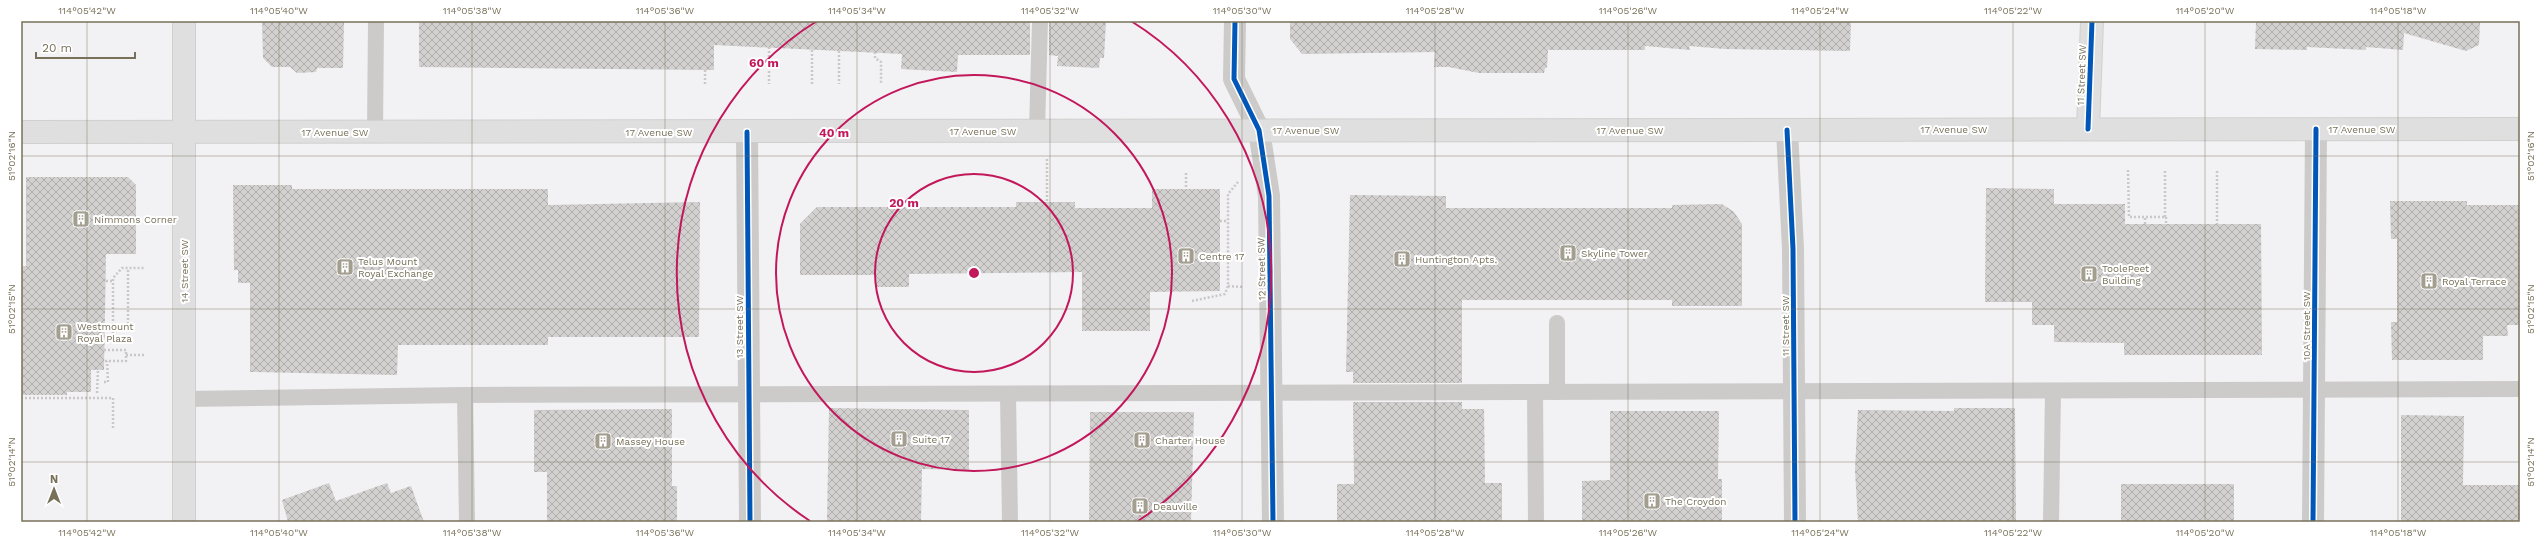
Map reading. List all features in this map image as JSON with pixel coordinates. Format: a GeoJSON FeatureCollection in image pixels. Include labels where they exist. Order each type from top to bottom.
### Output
{"type":"FeatureCollection","features":[{"type":"Feature","properties":{"kind":"main road","name":"14 Street SW"},"geometry":{"type":"LineString","coordinates":[[184,21],[184,522]]}},
{"type":"Feature","properties":{"kind":"main road","name":"11 Street SW"},"geometry":{"type":"LineString","coordinates":[[2088,129],[2092,21]]}},
{"type":"Feature","properties":{"kind":"main road","name":"17 Avenue SW"},"geometry":{"type":"LineString","coordinates":[[21,132],[2520,129]]}},
{"type":"Feature","properties":{"kind":"street","name":"12 Street SW"},"geometry":{"type":"LineString","coordinates":[[1231,21],[1234,79],[1258,130],[1269,196],[1273,522]]}},
{"type":"Feature","properties":{"kind":"street","name":"10A Street SW"},"geometry":{"type":"LineString","coordinates":[[2314,522],[2316,129]]}},
{"type":"Feature","properties":{"kind":"street","name":"11 Street SW"},"geometry":{"type":"LineString","coordinates":[[1787,130],[1793,249],[1795,522]]}},
{"type":"Feature","properties":{"kind":"street","name":"13 Street SW"},"geometry":{"type":"LineString","coordinates":[[747,132],[750,522]]}},
{"type":"Feature","properties":{"kind":"lane"},"geometry":{"type":"LineString","coordinates":[[375,132],[376,21]]}},
{"type":"Feature","properties":{"kind":"lane"},"geometry":{"type":"LineString","coordinates":[[1037,130],[1040,21]]}},
{"type":"Feature","properties":{"kind":"lane"},"geometry":{"type":"LineString","coordinates":[[1557,323],[1557,392]]}},
{"type":"Feature","properties":{"kind":"lane"},"geometry":{"type":"LineString","coordinates":[[2051,522],[2053,390]]}},
{"type":"Feature","properties":{"kind":"lane"},"geometry":{"type":"LineString","coordinates":[[184,399],[465,395],[2520,390]]}},
{"type":"Feature","properties":{"kind":"lane"},"geometry":{"type":"LineString","coordinates":[[1535,392],[1536,522]]}},
{"type":"Feature","properties":{"kind":"lane"},"geometry":{"type":"LineString","coordinates":[[1008,394],[1010,522]]}},
{"type":"Feature","properties":{"kind":"lane"},"geometry":{"type":"LineString","coordinates":[[465,395],[467,522]]}},
{"type":"Feature","properties":{"kind":"path"},"geometry":{"type":"LineString","coordinates":[[769,47],[769,84]]}},
{"type":"Feature","properties":{"kind":"path"},"geometry":{"type":"LineString","coordinates":[[812,50],[812,84]]}},
{"type":"Feature","properties":{"kind":"path"},"geometry":{"type":"LineString","coordinates":[[839,51],[839,84]]}},
{"type":"Feature","properties":{"kind":"path"},"geometry":{"type":"LineString","coordinates":[[875,52],[875,58],[881,62],[881,84]]}},
{"type":"Feature","properties":{"kind":"path"},"geometry":{"type":"LineString","coordinates":[[705,70],[705,84]]}},
{"type":"Feature","properties":{"kind":"path"},"geometry":{"type":"LineString","coordinates":[[1047,156],[1047,202]]}},
{"type":"Feature","properties":{"kind":"path"},"geometry":{"type":"LineString","coordinates":[[2128,170],[2129,217],[2165,217]]}},
{"type":"Feature","properties":{"kind":"path"},"geometry":{"type":"LineString","coordinates":[[2165,171],[2166,224]]}},
{"type":"Feature","properties":{"kind":"path"},"geometry":{"type":"LineString","coordinates":[[2217,171],[2217,224]]}},
{"type":"Feature","properties":{"kind":"path"},"geometry":{"type":"LineString","coordinates":[[1186,173],[1186,189]]}},
{"type":"Feature","properties":{"kind":"path"},"geometry":{"type":"LineString","coordinates":[[1192,301],[1224,294],[1228,286],[1228,194],[1239,182]]}},
{"type":"Feature","properties":{"kind":"path"},"geometry":{"type":"LineString","coordinates":[[2145,217],[2145,224]]}},
{"type":"Feature","properties":{"kind":"path"},"geometry":{"type":"LineString","coordinates":[[1220,221],[1228,221]]}},
{"type":"Feature","properties":{"kind":"path"},"geometry":{"type":"LineString","coordinates":[[70,265],[92,265],[92,254]]}},
{"type":"Feature","properties":{"kind":"path"},"geometry":{"type":"LineString","coordinates":[[106,338],[113,338],[114,281],[122,268],[145,268]]}},
{"type":"Feature","properties":{"kind":"path"},"geometry":{"type":"LineString","coordinates":[[106,326],[128,326],[128,268]]}},
{"type":"Feature","properties":{"kind":"path"},"geometry":{"type":"LineString","coordinates":[[106,281],[114,281]]}},
{"type":"Feature","properties":{"kind":"path"},"geometry":{"type":"LineString","coordinates":[[1228,286],[1243,287]]}},
{"type":"Feature","properties":{"kind":"path"},"geometry":{"type":"LineString","coordinates":[[104,350],[126,350],[126,361],[106,361],[108,382],[104,382]]}},
{"type":"Feature","properties":{"kind":"path"},"geometry":{"type":"LineString","coordinates":[[126,355],[145,355]]}},
{"type":"Feature","properties":{"kind":"path"},"geometry":{"type":"LineString","coordinates":[[97,398],[98,370]]}},
{"type":"Feature","properties":{"kind":"path"},"geometry":{"type":"LineString","coordinates":[[21,398],[113,398],[113,430]]}},
{"type":"Feature","properties":{"kind":"building"},"geometry":{"type":"Polygon","coordinates":[[[262,21],[344,21],[343,68],[317,68],[316,72],[297,73],[290,67],[272,67],[263,58],[262,21]]]}},
{"type":"Feature","properties":{"kind":"building"},"geometry":{"type":"Polygon","coordinates":[[[419,21],[1030,21],[1030,55],[958,55],[957,72],[901,69],[902,54],[714,45],[714,70],[419,67],[419,21]]]}},
{"type":"Feature","properties":{"kind":"building"},"geometry":{"type":"Polygon","coordinates":[[[1049,21],[1106,21],[1104,58],[1100,58],[1099,68],[1057,66],[1058,56],[1049,55],[1049,21]]]}},
{"type":"Feature","properties":{"kind":"building"},"geometry":{"type":"Polygon","coordinates":[[[1290,21],[1851,21],[1850,51],[1725,49],[1689,46],[1690,50],[1645,46],[1645,50],[1548,50],[1547,68],[1545,68],[1544,73],[1479,73],[1449,67],[1434,67],[1435,52],[1302,54],[1290,39],[1290,21]]]}},
{"type":"Feature","properties":{"kind":"building"},"geometry":{"type":"Polygon","coordinates":[[[2256,21],[2480,21],[2479,45],[2466,51],[2404,33],[2403,50],[2366,47],[2366,50],[2307,47],[2307,50],[2255,49],[2256,21]]]}},
{"type":"Feature","properties":{"kind":"building"},"geometry":{"type":"Polygon","coordinates":[[[26,177],[128,177],[136,185],[136,254],[106,254],[104,370],[91,370],[91,392],[67,392],[67,395],[21,395],[21,266],[26,266],[26,177]]]}},
{"type":"Feature","properties":{"kind":"building"},"geometry":{"type":"Polygon","coordinates":[[[233,185],[292,185],[292,189],[548,189],[548,205],[700,202],[699,337],[548,337],[548,345],[398,345],[397,375],[250,372],[250,283],[238,283],[238,270],[234,270],[233,185]]]}},
{"type":"Feature","properties":{"kind":"building"},"geometry":{"type":"Polygon","coordinates":[[[1986,188],[2054,189],[2054,204],[2125,204],[2125,224],[2261,224],[2262,355],[2124,355],[2124,343],[2054,342],[2054,325],[2032,325],[2032,302],[1985,302],[1986,188]]]}},
{"type":"Feature","properties":{"kind":"building"},"geometry":{"type":"Polygon","coordinates":[[[1152,189],[1220,189],[1220,291],[1150,292],[1150,331],[1082,331],[1082,272],[909,274],[909,287],[876,287],[876,275],[800,275],[800,224],[817,207],[1016,207],[1016,202],[1075,202],[1075,208],[1152,208],[1152,189]]]}},
{"type":"Feature","properties":{"kind":"building"},"geometry":{"type":"Polygon","coordinates":[[[1350,195],[1446,196],[1446,208],[1672,208],[1672,205],[1722,204],[1734,212],[1742,224],[1742,306],[1672,306],[1672,300],[1462,300],[1462,383],[1353,383],[1353,372],[1346,372],[1350,195]]]}},
{"type":"Feature","properties":{"kind":"building","name":"Royal Terrace"},"geometry":{"type":"Polygon","coordinates":[[[2390,201],[2467,201],[2467,205],[2520,205],[2520,325],[2507,325],[2508,336],[2483,336],[2483,360],[2392,360],[2391,322],[2397,322],[2397,239],[2391,239],[2390,201]]]}},
{"type":"Feature","properties":{"kind":"building"},"geometry":{"type":"Polygon","coordinates":[[[1353,402],[1462,402],[1462,409],[1484,409],[1485,483],[1502,483],[1502,522],[1337,522],[1337,484],[1354,484],[1353,402]]]}},
{"type":"Feature","properties":{"kind":"building","name":"Suite 17"},"geometry":{"type":"Polygon","coordinates":[[[829,408],[969,410],[969,470],[922,469],[921,522],[827,522],[829,408]]]}},
{"type":"Feature","properties":{"kind":"building"},"geometry":{"type":"Polygon","coordinates":[[[1954,408],[2015,408],[2016,522],[1858,522],[1855,470],[1858,410],[1954,411],[1954,408]]]}},
{"type":"Feature","properties":{"kind":"building"},"geometry":{"type":"Polygon","coordinates":[[[672,409],[672,486],[677,486],[677,522],[547,522],[547,472],[534,472],[534,410],[672,409]]]}},
{"type":"Feature","properties":{"kind":"building"},"geometry":{"type":"Polygon","coordinates":[[[1610,411],[1719,411],[1718,479],[1722,479],[1722,522],[1582,522],[1582,481],[1610,480],[1610,411]]]}},
{"type":"Feature","properties":{"kind":"building"},"geometry":{"type":"Polygon","coordinates":[[[1090,412],[1194,412],[1191,522],[1089,522],[1090,412]]]}},
{"type":"Feature","properties":{"kind":"building"},"geometry":{"type":"Polygon","coordinates":[[[2401,415],[2464,416],[2463,485],[2520,485],[2520,522],[2401,522],[2401,415]]]}},
{"type":"Feature","properties":{"kind":"building"},"geometry":{"type":"Polygon","coordinates":[[[329,483],[336,501],[387,483],[391,493],[411,486],[424,522],[288,522],[282,500],[329,483]]]}},
{"type":"Feature","properties":{"kind":"building"},"geometry":{"type":"Polygon","coordinates":[[[2121,484],[2234,484],[2234,522],[2121,522],[2121,484]]]}},
{"type":"Feature","properties":{"kind":"cycle path"},"geometry":{"type":"LineString","coordinates":[[1235,21],[1234,79],[1259,130],[1269,196],[1273,522]]}},
{"type":"Feature","properties":{"kind":"cycle path"},"geometry":{"type":"LineString","coordinates":[[2088,129],[2092,21]]}},
{"type":"Feature","properties":{"kind":"cycle path"},"geometry":{"type":"LineString","coordinates":[[2313,522],[2316,129]]}},
{"type":"Feature","properties":{"kind":"cycle path"},"geometry":{"type":"LineString","coordinates":[[1787,130],[1793,249],[1795,522]]}},
{"type":"Feature","properties":{"kind":"cycle path"},"geometry":{"type":"LineString","coordinates":[[747,132],[750,522]]}},
{"type":"Feature","properties":{"kind":"place","name":"Nimmons Corner"},"geometry":{"type":"Point","coordinates":[81,219]}},
{"type":"Feature","properties":{"kind":"place","name":"Skyline Tower"},"geometry":{"type":"Point","coordinates":[1568,253]}},
{"type":"Feature","properties":{"kind":"place","name":"Centre 17"},"geometry":{"type":"Point","coordinates":[1186,256]}},
{"type":"Feature","properties":{"kind":"place","name":"Huntington Apts."},"geometry":{"type":"Point","coordinates":[1402,259]}},
{"type":"Feature","properties":{"kind":"place","name":"Telus Mount Royal Exchange"},"geometry":{"type":"Point","coordinates":[345,267]}},
{"type":"Feature","properties":{"kind":"place","name":"ToolePeet Building"},"geometry":{"type":"Point","coordinates":[2089,274]}},
{"type":"Feature","properties":{"kind":"place","name":"Royal Terrace"},"geometry":{"type":"Point","coordinates":[2429,281]}},
{"type":"Feature","properties":{"kind":"place","name":"Westmount Royal Plaza"},"geometry":{"type":"Point","coordinates":[64,332]}},
{"type":"Feature","properties":{"kind":"place","name":"Suite 17"},"geometry":{"type":"Point","coordinates":[899,439]}},
{"type":"Feature","properties":{"kind":"place","name":"Charter House"},"geometry":{"type":"Point","coordinates":[1142,440]}},
{"type":"Feature","properties":{"kind":"place","name":"Massey House"},"geometry":{"type":"Point","coordinates":[603,441]}},
{"type":"Feature","properties":{"kind":"place","name":"The Croydon"},"geometry":{"type":"Point","coordinates":[1652,501]}},
{"type":"Feature","properties":{"kind":"place","name":"Deauville"},"geometry":{"type":"Point","coordinates":[1140,506]}}]}
